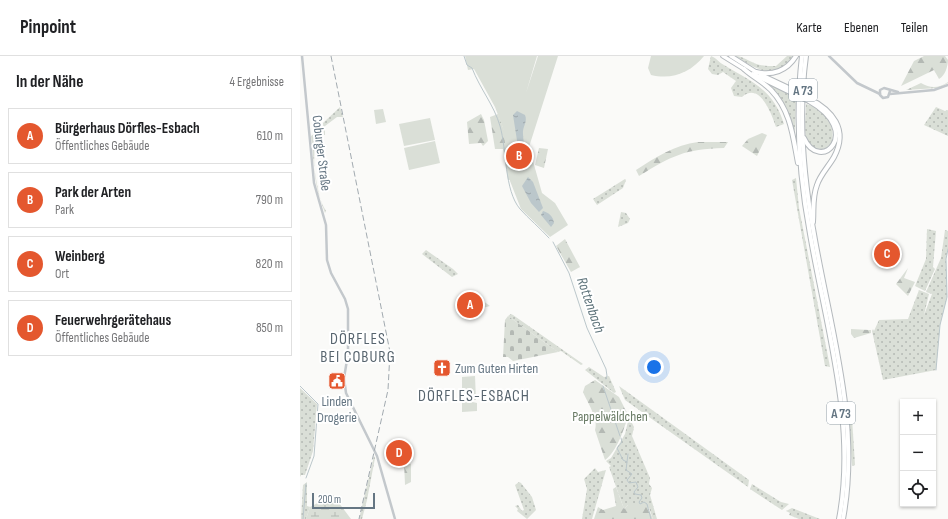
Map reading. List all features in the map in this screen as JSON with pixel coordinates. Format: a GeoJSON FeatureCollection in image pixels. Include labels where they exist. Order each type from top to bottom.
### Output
{"type":"FeatureCollection","features":[{"type":"Feature","properties":{"kind":"highway"},"geometry":{"type":"LineString","coordinates":[[724,56],[771,90],[786,111],[791,127],[802,183]]}},
{"type":"Feature","properties":{"kind":"highway"},"geometry":{"type":"LineString","coordinates":[[731,56],[823,110],[830,117],[834,126],[836,137],[833,146],[829,150],[819,152],[809,147],[802,134]]}},
{"type":"Feature","properties":{"kind":"highway"},"geometry":{"type":"LineString","coordinates":[[756,72],[769,74],[780,71],[791,64],[796,56]]}},
{"type":"Feature","properties":{"kind":"highway","name":"A 73"},"geometry":{"type":"LineString","coordinates":[[802,56],[798,114],[802,183],[840,402],[844,467],[839,519]]}},
{"type":"Feature","properties":{"kind":"highway","name":"A 73"},"geometry":{"type":"LineString","coordinates":[[806,56],[802,90],[802,134],[806,180],[813,230],[834,335],[845,402],[848,460],[843,519]]}},
{"type":"Feature","properties":{"kind":"highway"},"geometry":{"type":"LineString","coordinates":[[744,69],[792,91]]}},
{"type":"Feature","properties":{"kind":"highway"},"geometry":{"type":"LineString","coordinates":[[808,100],[825,107],[833,115],[838,126],[840,138],[835,154],[820,177],[815,190],[813,230]]}},
{"type":"Feature","properties":{"kind":"street","name":"Coburger Straße"},"geometry":{"type":"LineString","coordinates":[[302,56],[314,183],[326,225],[327,255],[332,275],[344,299],[348,313],[348,354],[344,378],[346,393],[377,456],[395,519]]}},
{"type":"Feature","properties":{"kind":"street"},"geometry":{"type":"LineString","coordinates":[[830,56],[857,83],[880,93],[886,98],[890,92]]}},
{"type":"Feature","properties":{"kind":"street"},"geometry":{"type":"LineString","coordinates":[[880,93],[884,88],[890,92],[900,92],[934,90],[948,85]]}},
{"type":"Feature","properties":{"kind":"green space"},"geometry":{"type":"Polygon","coordinates":[[[465,56],[537,56],[526,93],[538,56],[558,56],[529,147],[542,193],[555,203],[568,225],[550,237],[521,209],[510,181],[503,128],[495,107],[474,69],[468,70],[465,56]]]}},
{"type":"Feature","properties":{"kind":"green space"},"geometry":{"type":"Polygon","coordinates":[[[651,56],[704,56],[687,71],[666,77],[651,75],[648,68],[651,56]]]}},
{"type":"Feature","properties":{"kind":"green space"},"geometry":{"type":"Polygon","coordinates":[[[711,56],[768,94],[774,102],[784,124],[776,127],[772,115],[760,96],[754,93],[748,93],[742,97],[734,96],[731,88],[736,81],[723,72],[718,75],[712,74],[708,69],[711,56]]]}},
{"type":"Feature","properties":{"kind":"green space"},"geometry":{"type":"Polygon","coordinates":[[[736,56],[742,57],[759,65],[776,66],[787,56],[793,56],[780,69],[766,71],[758,69],[736,56]]]}},
{"type":"Feature","properties":{"kind":"green space"},"geometry":{"type":"Polygon","coordinates":[[[924,56],[945,56],[948,62],[943,76],[939,79],[934,70],[901,86],[914,61],[924,56]]]}},
{"type":"Feature","properties":{"kind":"green space"},"geometry":{"type":"Polygon","coordinates":[[[948,82],[938,88],[906,90],[921,83],[935,87],[941,86],[948,82]]]}},
{"type":"Feature","properties":{"kind":"green space"},"geometry":{"type":"Polygon","coordinates":[[[769,84],[796,98],[795,132],[786,107],[769,84]]]}},
{"type":"Feature","properties":{"kind":"green space"},"geometry":{"type":"Polygon","coordinates":[[[806,104],[818,109],[826,116],[831,125],[833,134],[832,143],[828,149],[823,151],[816,149],[811,146],[806,138],[806,104]]]}},
{"type":"Feature","properties":{"kind":"green space"},"geometry":{"type":"Polygon","coordinates":[[[340,107],[343,117],[337,117],[325,126],[324,135],[323,123],[340,107]]]}},
{"type":"Feature","properties":{"kind":"green space"},"geometry":{"type":"Polygon","coordinates":[[[936,107],[945,111],[948,110],[948,136],[924,125],[936,107]]]}},
{"type":"Feature","properties":{"kind":"green space"},"geometry":{"type":"Polygon","coordinates":[[[383,109],[386,122],[376,124],[374,110],[383,109]]]}},
{"type":"Feature","properties":{"kind":"green space"},"geometry":{"type":"Polygon","coordinates":[[[481,114],[484,120],[488,141],[483,146],[481,143],[469,144],[467,122],[481,114]]]}},
{"type":"Feature","properties":{"kind":"green space"},"geometry":{"type":"Polygon","coordinates":[[[498,114],[522,179],[508,180],[503,149],[495,149],[490,117],[498,114]]]}},
{"type":"Feature","properties":{"kind":"green space"},"geometry":{"type":"Polygon","coordinates":[[[430,118],[435,140],[404,146],[399,124],[430,118]]]}},
{"type":"Feature","properties":{"kind":"green space"},"geometry":{"type":"Polygon","coordinates":[[[317,132],[314,161],[311,136],[317,132]]]}},
{"type":"Feature","properties":{"kind":"green space"},"geometry":{"type":"Polygon","coordinates":[[[762,133],[767,135],[757,156],[742,146],[748,139],[762,133]]]}},
{"type":"Feature","properties":{"kind":"green space"},"geometry":{"type":"Polygon","coordinates":[[[435,141],[440,163],[409,170],[404,148],[435,141]]]}},
{"type":"Feature","properties":{"kind":"green space"},"geometry":{"type":"Polygon","coordinates":[[[698,142],[728,142],[724,148],[698,150],[679,155],[661,163],[639,176],[636,170],[658,156],[681,146],[698,142]]]}},
{"type":"Feature","properties":{"kind":"green space"},"geometry":{"type":"Polygon","coordinates":[[[539,148],[548,149],[544,168],[535,165],[539,148]]]}},
{"type":"Feature","properties":{"kind":"green space"},"geometry":{"type":"Polygon","coordinates":[[[315,169],[317,184],[320,198],[316,183],[315,169]]]}},
{"type":"Feature","properties":{"kind":"green space"},"geometry":{"type":"Polygon","coordinates":[[[796,178],[799,208],[830,367],[825,366],[792,180],[796,178]]]}},
{"type":"Feature","properties":{"kind":"green space"},"geometry":{"type":"Polygon","coordinates":[[[625,179],[623,188],[597,205],[593,199],[625,179]]]}},
{"type":"Feature","properties":{"kind":"green space"},"geometry":{"type":"Polygon","coordinates":[[[320,198],[326,211],[325,213],[322,203],[320,198]]]}},
{"type":"Feature","properties":{"kind":"green space"},"geometry":{"type":"Polygon","coordinates":[[[621,212],[626,213],[630,219],[628,223],[618,227],[621,212]]]}},
{"type":"Feature","properties":{"kind":"green space"},"geometry":{"type":"Polygon","coordinates":[[[927,229],[936,231],[933,267],[935,269],[925,291],[915,286],[926,259],[927,229]]]}},
{"type":"Feature","properties":{"kind":"green space"},"geometry":{"type":"Polygon","coordinates":[[[945,230],[948,231],[948,249],[946,259],[947,297],[940,325],[936,370],[883,380],[872,331],[873,329],[874,331],[879,320],[908,319],[919,290],[929,294],[924,315],[932,294],[926,292],[941,258],[945,230]]]}},
{"type":"Feature","properties":{"kind":"green space"},"geometry":{"type":"Polygon","coordinates":[[[565,239],[580,267],[571,272],[556,246],[565,239]]]}},
{"type":"Feature","properties":{"kind":"green space"},"geometry":{"type":"Polygon","coordinates":[[[426,250],[458,274],[452,277],[422,254],[426,250]]]}},
{"type":"Feature","properties":{"kind":"green space"},"geometry":{"type":"Polygon","coordinates":[[[908,268],[904,278],[915,282],[908,296],[896,284],[908,268]]]}},
{"type":"Feature","properties":{"kind":"green space"},"geometry":{"type":"Polygon","coordinates":[[[479,298],[490,306],[475,310],[472,300],[479,298]]]}},
{"type":"Feature","properties":{"kind":"green space"},"geometry":{"type":"Polygon","coordinates":[[[511,314],[583,364],[581,365],[561,351],[558,352],[508,316],[511,314]]]}},
{"type":"Feature","properties":{"kind":"green space"},"geometry":{"type":"Polygon","coordinates":[[[508,316],[558,352],[513,361],[508,357],[503,357],[505,320],[508,316]]]}},
{"type":"Feature","properties":{"kind":"green space"},"geometry":{"type":"Polygon","coordinates":[[[851,329],[871,330],[871,333],[854,338],[851,334],[851,329]]]}},
{"type":"Feature","properties":{"kind":"green space"},"geometry":{"type":"Polygon","coordinates":[[[589,367],[604,377],[609,376],[616,392],[614,393],[585,370],[589,367]]]}},
{"type":"Feature","properties":{"kind":"green space"},"geometry":{"type":"Polygon","coordinates":[[[475,376],[476,400],[462,400],[462,377],[475,376]]]}},
{"type":"Feature","properties":{"kind":"green space","name":"Pappelwäldchen"},"geometry":{"type":"Polygon","coordinates":[[[595,380],[619,397],[628,415],[625,427],[613,452],[605,460],[595,430],[596,426],[594,416],[583,392],[585,386],[595,380]]]}},
{"type":"Feature","properties":{"kind":"green space"},"geometry":{"type":"Polygon","coordinates":[[[619,386],[749,480],[748,487],[625,400],[619,386]]]}},
{"type":"Feature","properties":{"kind":"green space"},"geometry":{"type":"Polygon","coordinates":[[[300,388],[317,404],[313,451],[305,475],[301,475],[300,477],[300,388]]]}},
{"type":"Feature","properties":{"kind":"green space"},"geometry":{"type":"Polygon","coordinates":[[[468,401],[477,403],[477,411],[462,412],[462,403],[468,401]]]}},
{"type":"Feature","properties":{"kind":"green space"},"geometry":{"type":"Polygon","coordinates":[[[851,402],[855,465],[852,466],[848,404],[851,402]]]}},
{"type":"Feature","properties":{"kind":"green space"},"geometry":{"type":"Polygon","coordinates":[[[629,417],[634,427],[632,436],[650,478],[649,484],[652,488],[650,495],[657,519],[653,519],[649,508],[628,505],[624,509],[609,467],[611,466],[606,461],[611,458],[625,434],[629,417]]]}},
{"type":"Feature","properties":{"kind":"green space"},"geometry":{"type":"Polygon","coordinates":[[[374,456],[375,458],[367,500],[362,519],[359,519],[374,456]]]}},
{"type":"Feature","properties":{"kind":"green space"},"geometry":{"type":"Polygon","coordinates":[[[404,462],[411,464],[411,482],[405,485],[404,462]]]}},
{"type":"Feature","properties":{"kind":"green space"},"geometry":{"type":"Polygon","coordinates":[[[595,468],[598,472],[606,470],[592,519],[582,519],[587,489],[584,479],[595,468]]]}},
{"type":"Feature","properties":{"kind":"green space"},"geometry":{"type":"Polygon","coordinates":[[[307,482],[307,506],[310,507],[306,519],[301,519],[303,485],[307,482]]]}},
{"type":"Feature","properties":{"kind":"green space"},"geometry":{"type":"Polygon","coordinates":[[[519,482],[532,497],[536,510],[527,519],[517,511],[518,509],[515,506],[518,505],[522,511],[524,510],[515,485],[519,482]]]}},
{"type":"Feature","properties":{"kind":"green space"},"geometry":{"type":"Polygon","coordinates":[[[752,484],[781,502],[789,504],[782,510],[750,489],[752,484]]]}},
{"type":"Feature","properties":{"kind":"green space"},"geometry":{"type":"Polygon","coordinates":[[[616,487],[624,509],[628,505],[635,505],[645,501],[653,519],[594,519],[598,507],[603,510],[616,506],[613,489],[616,487]]]}},
{"type":"Feature","properties":{"kind":"green space"},"geometry":{"type":"Polygon","coordinates":[[[333,495],[351,519],[306,519],[310,507],[333,495]]]}},
{"type":"Feature","properties":{"kind":"green space"},"geometry":{"type":"Polygon","coordinates":[[[792,508],[820,519],[799,519],[789,515],[790,513],[786,511],[792,508]]]}},
{"type":"Feature","properties":{"kind":"water"},"geometry":{"type":"Polygon","coordinates":[[[517,111],[525,115],[526,118],[523,138],[531,165],[526,169],[523,169],[521,166],[513,115],[517,111]]]}},
{"type":"Feature","properties":{"kind":"water"},"geometry":{"type":"Polygon","coordinates":[[[528,177],[533,182],[543,208],[539,212],[531,203],[522,186],[528,177]]]}},
{"type":"Feature","properties":{"kind":"water"},"geometry":{"type":"Polygon","coordinates":[[[543,211],[553,218],[554,223],[551,227],[541,215],[543,211]]]}},
{"type":"Feature","properties":{"kind":"waterway","name":"Rottenbach"},"geometry":{"type":"LineString","coordinates":[[464,56],[467,65],[472,68],[491,104],[500,126],[508,181],[515,201],[520,209],[549,238]]}},
{"type":"Feature","properties":{"kind":"waterway","name":"Rottenbach"},"geometry":{"type":"LineString","coordinates":[[553,242],[569,273],[587,328],[606,369],[606,379]]}},
{"type":"Feature","properties":{"kind":"waterway"},"geometry":{"type":"LineString","coordinates":[[936,370],[940,325],[947,297],[946,259],[948,249]]}},
{"type":"Feature","properties":{"kind":"waterway"},"geometry":{"type":"LineString","coordinates":[[300,386],[318,404],[314,456],[306,478]]}},
{"type":"Feature","properties":{"kind":"waterway"},"geometry":{"type":"LineString","coordinates":[[603,386],[620,436]]}},
{"type":"Feature","properties":{"kind":"waterway"},"geometry":{"type":"LineString","coordinates":[[621,438],[622,442],[617,448],[623,460],[627,462],[626,470],[632,474],[627,480],[629,483],[636,482],[638,487],[634,492],[635,494],[641,495],[642,498],[639,502],[640,504],[644,502],[647,504],[651,519]]}},
{"type":"Feature","properties":{"kind":"waterway"},"geometry":{"type":"LineString","coordinates":[[627,462],[628,454]]}},
{"type":"Feature","properties":{"kind":"waterway"},"geometry":{"type":"LineString","coordinates":[[303,519],[306,484]]}},
{"type":"Feature","properties":{"kind":"railway"},"geometry":{"type":"LineString","coordinates":[[331,56],[390,352],[388,390],[359,519]]}},
{"type":"Feature","properties":{"kind":"place","name":"Park der Arten"},"geometry":{"type":"Point","coordinates":[519,156]}},
{"type":"Feature","properties":{"kind":"place","name":"Weinberg"},"geometry":{"type":"Point","coordinates":[887,254]}},
{"type":"Feature","properties":{"kind":"place","name":"Bürgerhaus Dörfles-Esbach"},"geometry":{"type":"Point","coordinates":[470,305]}},
{"type":"Feature","properties":{"kind":"place","name":"Zum Guten Hirten"},"geometry":{"type":"Point","coordinates":[442,368]}},
{"type":"Feature","properties":{"kind":"place","name":"Linden Drogerie"},"geometry":{"type":"Point","coordinates":[337,381]}},
{"type":"Feature","properties":{"kind":"place","name":"Feuerwehrgerätehaus"},"geometry":{"type":"Point","coordinates":[399,453]}},
{"type":"Feature","properties":{"kind":"district","name":"DÖRFLES BEI COBURG"},"geometry":{"type":"Point","coordinates":[358,347]}},
{"type":"Feature","properties":{"kind":"district","name":"DÖRFLES-ESBACH"},"geometry":{"type":"Point","coordinates":[474,395]}}]}
